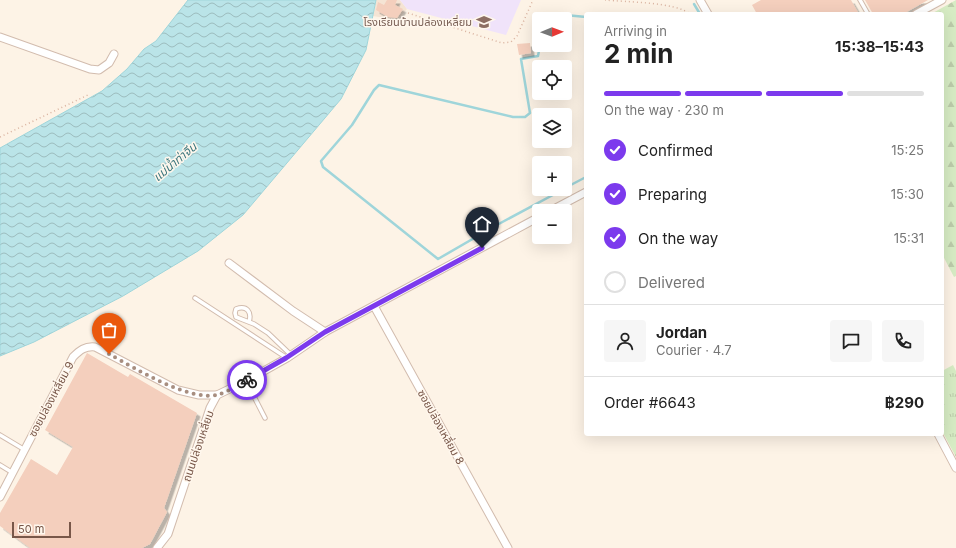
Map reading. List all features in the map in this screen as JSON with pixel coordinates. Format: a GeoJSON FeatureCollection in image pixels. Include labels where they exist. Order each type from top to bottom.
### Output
{"type":"FeatureCollection","features":[{"type":"Feature","properties":{"kind":"street"},"geometry":{"type":"LineString","coordinates":[[700,0],[707,12]]}},
{"type":"Feature","properties":{"kind":"street"},"geometry":{"type":"LineString","coordinates":[[920,12],[942,0]]}},
{"type":"Feature","properties":{"kind":"street"},"geometry":{"type":"LineString","coordinates":[[0,37],[90,69],[99,70],[109,63],[114,54]]}},
{"type":"Feature","properties":{"kind":"street"},"geometry":{"type":"LineString","coordinates":[[563,204],[584,193]]}},
{"type":"Feature","properties":{"kind":"street"},"geometry":{"type":"LineString","coordinates":[[217,395],[246,381],[289,356],[325,332],[532,221]]}},
{"type":"Feature","properties":{"kind":"street"},"geometry":{"type":"LineString","coordinates":[[229,263],[293,311],[325,332]]}},
{"type":"Feature","properties":{"kind":"street","name":"ซอยปล่องเหลี่ยม 8"},"geometry":{"type":"LineString","coordinates":[[374,306],[508,548]]}},
{"type":"Feature","properties":{"kind":"street","name":"ซอยปล่องเหลี่ยม 9"},"geometry":{"type":"LineString","coordinates":[[0,497],[73,357],[80,349],[84,347],[95,347],[178,390],[199,395],[217,395]]}},
{"type":"Feature","properties":{"kind":"street","name":"ถนนปล่องเหลี่ยม"},"geometry":{"type":"LineString","coordinates":[[157,548],[168,534],[210,408],[217,395]]}},
{"type":"Feature","properties":{"kind":"street"},"geometry":{"type":"LineString","coordinates":[[939,436],[956,468]]}},
{"type":"Feature","properties":{"kind":"lane"},"geometry":{"type":"LineString","coordinates":[[860,0],[867,12]]}},
{"type":"Feature","properties":{"kind":"lane"},"geometry":{"type":"LineString","coordinates":[[195,298],[289,356]]}},
{"type":"Feature","properties":{"kind":"lane"},"geometry":{"type":"LineString","coordinates":[[249,322],[251,314],[249,310],[244,307],[236,309],[236,317],[249,322],[268,333],[289,356]]}},
{"type":"Feature","properties":{"kind":"lane"},"geometry":{"type":"LineString","coordinates":[[246,381],[265,418]]}},
{"type":"Feature","properties":{"kind":"lane"},"geometry":{"type":"LineString","coordinates":[[0,435],[25,450]]}},
{"type":"Feature","properties":{"kind":"lane"},"geometry":{"type":"LineString","coordinates":[[0,465],[13,473]]}},
{"type":"Feature","properties":{"kind":"path"},"geometry":{"type":"LineString","coordinates":[[408,13],[502,43],[511,42],[517,36],[533,0]]}},
{"type":"Feature","properties":{"kind":"path"},"geometry":{"type":"LineString","coordinates":[[605,0],[673,6],[687,12]]}},
{"type":"Feature","properties":{"kind":"path"},"geometry":{"type":"LineString","coordinates":[[0,137],[90,94]]}},
{"type":"Feature","properties":{"kind":"shaded area"},"geometry":{"type":"Polygon","coordinates":[[[376,0],[400,0],[407,9],[397,20],[373,16],[376,0]]]}},
{"type":"Feature","properties":{"kind":"shaded area","name":"โรงเรียนบ้านปล่องเหลี่ยม"},"geometry":{"type":"Polygon","coordinates":[[[400,0],[521,0],[506,35],[407,9],[400,0]]]}},
{"type":"Feature","properties":{"kind":"green space"},"geometry":{"type":"Polygon","coordinates":[[[956,0],[956,276],[954,277],[944,258],[944,12],[935,12],[956,0]]]}},
{"type":"Feature","properties":{"kind":"green space"},"geometry":{"type":"Polygon","coordinates":[[[953,365],[956,371],[956,457],[944,435],[944,370],[953,365]]]}},
{"type":"Feature","properties":{"kind":"water","name":"แม่น้ำท่าจีน"},"geometry":{"type":"Polygon","coordinates":[[[188,0],[376,0],[366,50],[341,99],[243,215],[198,251],[123,296],[34,342],[0,356],[0,148],[102,91],[127,69],[144,49],[156,41],[188,0]]]}},
{"type":"Feature","properties":{"kind":"building"},"geometry":{"type":"Polygon","coordinates":[[[387,0],[397,0],[395,5],[403,9],[397,18],[388,17],[376,10],[378,2],[384,5],[387,0]]]}},
{"type":"Feature","properties":{"kind":"building"},"geometry":{"type":"Polygon","coordinates":[[[761,0],[851,0],[858,12],[756,12],[752,5],[761,0]]]}},
{"type":"Feature","properties":{"kind":"building"},"geometry":{"type":"Polygon","coordinates":[[[865,0],[928,0],[907,12],[872,12],[865,0]]]}},
{"type":"Feature","properties":{"kind":"building"},"geometry":{"type":"Polygon","coordinates":[[[530,43],[531,53],[519,55],[517,44],[530,43]]]}},
{"type":"Feature","properties":{"kind":"building"},"geometry":{"type":"Polygon","coordinates":[[[87,353],[128,377],[130,374],[197,413],[164,508],[167,512],[150,544],[142,548],[30,548],[0,526],[0,513],[31,459],[57,475],[73,447],[45,430],[87,353]]]}},
{"type":"Feature","properties":{"kind":"waterway"},"geometry":{"type":"LineString","coordinates":[[694,4],[699,12]]}},
{"type":"Feature","properties":{"kind":"waterway"},"geometry":{"type":"LineString","coordinates":[[572,16],[584,17]]}},
{"type":"Feature","properties":{"kind":"waterway"},"geometry":{"type":"LineString","coordinates":[[539,52],[538,56],[521,59],[530,113],[525,117],[513,117],[379,85],[374,90],[352,125],[321,161],[323,167],[438,259],[551,196]]}},
{"type":"Feature","properties":{"kind":"waterway"},"geometry":{"type":"LineString","coordinates":[[572,184],[584,178]]}},
{"type":"Feature","properties":{"kind":"way so far"},"geometry":{"type":"LineString","coordinates":[[109,354],[178,390],[199,395],[217,395],[247,380]]}},
{"type":"Feature","properties":{"kind":"place","name":"โรงเรียนบ้านปล่องเหลี่ยม"},"geometry":{"type":"Point","coordinates":[484,22]}},
{"type":"Feature","properties":{"kind":"route"},"geometry":{"type":"LineString","coordinates":[[247,380],[286,358],[325,332],[482,248]]}}]}
